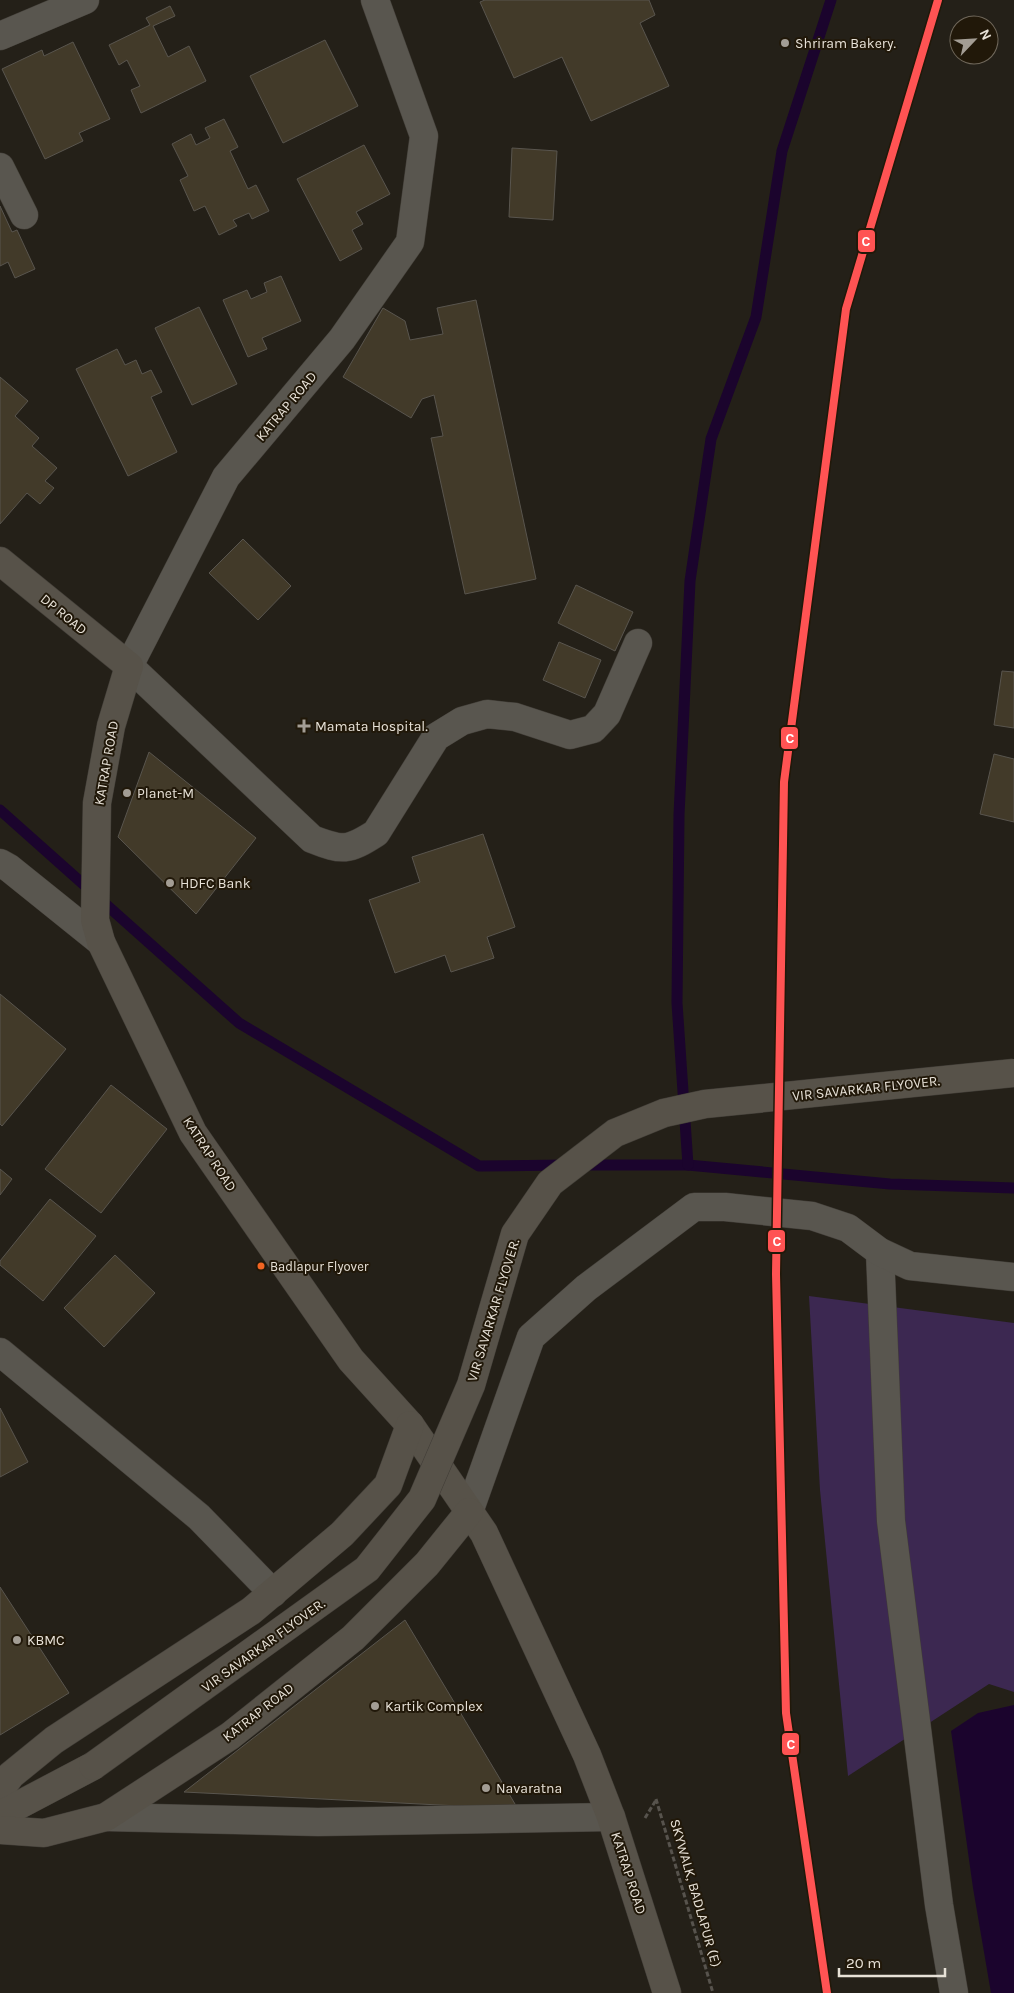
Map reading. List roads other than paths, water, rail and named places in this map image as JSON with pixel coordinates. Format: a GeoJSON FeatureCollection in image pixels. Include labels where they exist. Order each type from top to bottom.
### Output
{"type":"FeatureCollection","features":[{"type":"Feature","properties":{"kind":"main road","name":"DP ROAD"},"geometry":{"type":"LineString","coordinates":[[0,561],[129,666]]}},
{"type":"Feature","properties":{"kind":"main road","name":"KATRAP ROAD"},"geometry":{"type":"LineString","coordinates":[[129,666],[111,726],[97,803],[98,931],[193,1133],[350,1360],[410,1426],[484,1532],[583,1746],[611,1817],[668,1993]]}},
{"type":"Feature","properties":{"kind":"main road","name":"VIR SAVARKAR FLYOVER."},"geometry":{"type":"LineString","coordinates":[[0,1815],[93,1766],[367,1570],[422,1499],[471,1385],[515,1234],[550,1183],[614,1133],[664,1114],[705,1104],[1014,1073]]}},
{"type":"Feature","properties":{"kind":"main road"},"geometry":{"type":"LineString","coordinates":[[0,1790],[10,1775],[54,1740],[251,1611],[342,1534],[388,1485],[410,1426]]}},
{"type":"Feature","properties":{"kind":"main road","name":"KATRAP ROAD"},"geometry":{"type":"LineString","coordinates":[[0,1830],[44,1833],[106,1816],[230,1736],[353,1638],[427,1564],[469,1512]]}},
{"type":"Feature","properties":{"kind":"street"},"geometry":{"type":"LineString","coordinates":[[0,36],[85,0]]}},
{"type":"Feature","properties":{"kind":"street","name":"KATRAP ROAD"},"geometry":{"type":"LineString","coordinates":[[129,666],[226,478],[342,339],[410,242],[424,136],[375,0]]}},
{"type":"Feature","properties":{"kind":"street"},"geometry":{"type":"LineString","coordinates":[[0,167],[24,215]]}},
{"type":"Feature","properties":{"kind":"street"},"geometry":{"type":"LineString","coordinates":[[129,666],[312,839],[343,849],[362,842],[376,833],[436,737],[462,721],[487,714],[515,717],[570,735],[593,729],[607,714],[638,643]]}},
{"type":"Feature","properties":{"kind":"street"},"geometry":{"type":"LineString","coordinates":[[0,863],[98,931]]}},
{"type":"Feature","properties":{"kind":"street"},"geometry":{"type":"LineString","coordinates":[[469,1512],[531,1337],[586,1288],[694,1208],[725,1207],[812,1216],[848,1228],[880,1252],[910,1266],[1014,1277]]}},
{"type":"Feature","properties":{"kind":"street"},"geometry":{"type":"LineString","coordinates":[[880,1252],[891,1521],[939,1905],[954,1993]]}},
{"type":"Feature","properties":{"kind":"street"},"geometry":{"type":"LineString","coordinates":[[0,1352],[199,1517],[273,1593]]}},
{"type":"Feature","properties":{"kind":"street"},"geometry":{"type":"LineString","coordinates":[[106,1816],[318,1822],[611,1817]]}},
{"type":"Feature","properties":{"kind":"waterway"},"geometry":{"type":"LineString","coordinates":[[688,1165],[677,1003],[679,815],[690,581],[711,439],[756,317],[782,151],[831,0]]}},
{"type":"Feature","properties":{"kind":"waterway"},"geometry":{"type":"LineString","coordinates":[[0,810],[239,1023],[479,1166],[566,1165]]}},
{"type":"Feature","properties":{"kind":"waterway"},"geometry":{"type":"LineString","coordinates":[[582,1165],[688,1165],[890,1184],[1014,1188]]}},
{"type":"Feature","properties":{"kind":"place","name":"Shriram Bakery."},"geometry":{"type":"Point","coordinates":[785,43]}},
{"type":"Feature","properties":{"kind":"place","name":"Mamata Hospital."},"geometry":{"type":"Point","coordinates":[304,726]}},
{"type":"Feature","properties":{"kind":"place","name":"Planet-M"},"geometry":{"type":"Point","coordinates":[127,793]}},
{"type":"Feature","properties":{"kind":"place","name":"HDFC Bank"},"geometry":{"type":"Point","coordinates":[170,883]}},
{"type":"Feature","properties":{"kind":"place","name":"Badlapur Flyover"},"geometry":{"type":"Point","coordinates":[261,1266]}},
{"type":"Feature","properties":{"kind":"place","name":"KBMC"},"geometry":{"type":"Point","coordinates":[17,1640]}},
{"type":"Feature","properties":{"kind":"place","name":"Kartik Complex"},"geometry":{"type":"Point","coordinates":[375,1706]}},
{"type":"Feature","properties":{"kind":"place","name":"Navaratna"},"geometry":{"type":"Point","coordinates":[486,1788]}}]}
